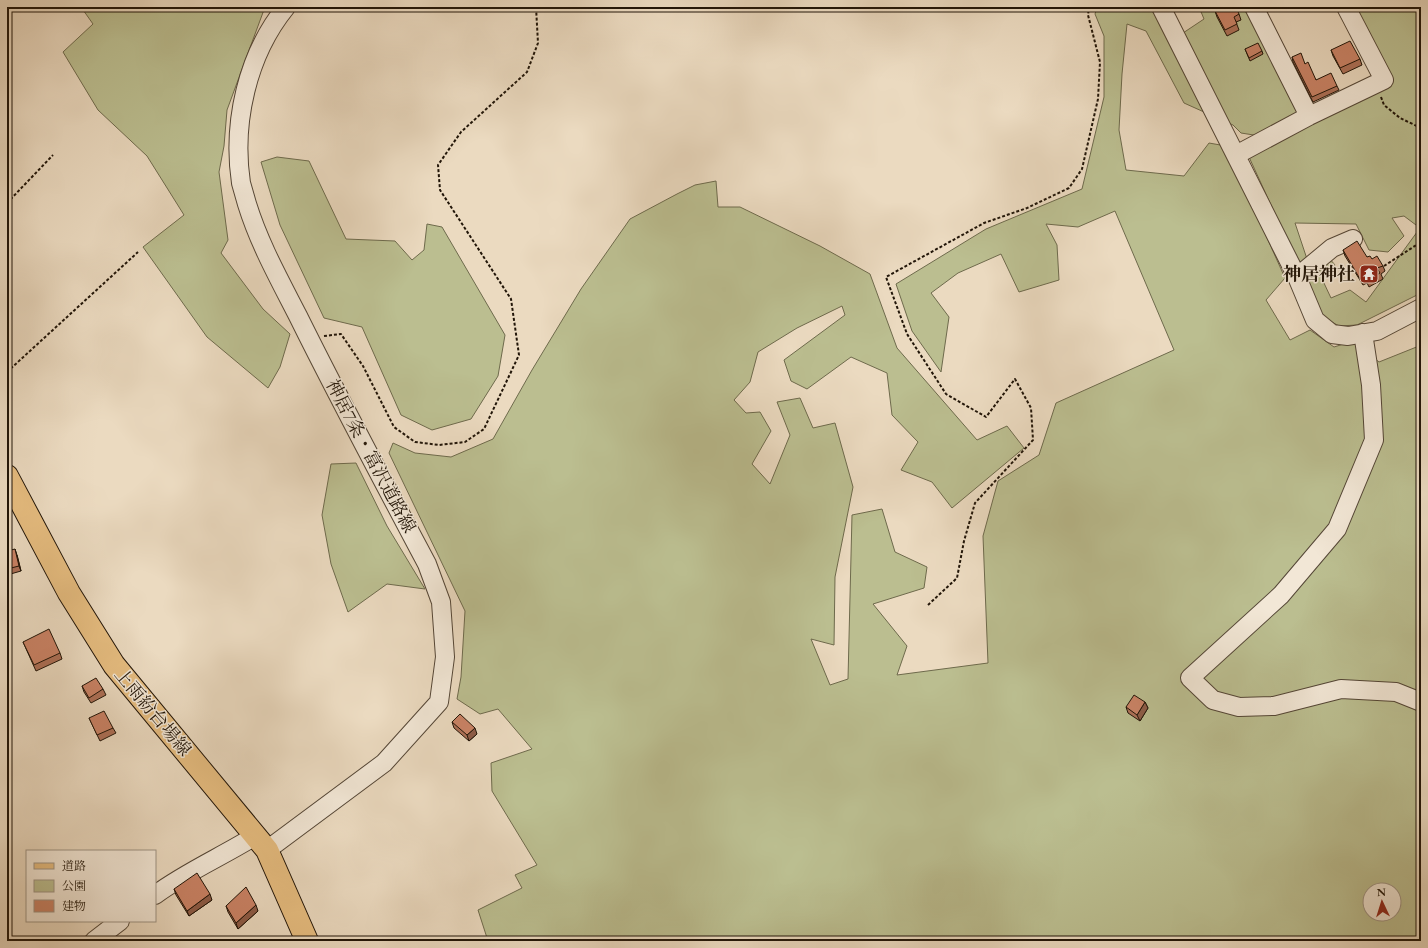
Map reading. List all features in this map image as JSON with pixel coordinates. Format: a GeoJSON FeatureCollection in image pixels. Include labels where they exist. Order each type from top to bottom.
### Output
{"type":"FeatureCollection","features":[{"type":"Feature","properties":{"kind":"main road","name":"上雨紛台場線"},"geometry":{"type":"LineString","coordinates":[[7,476],[69,593],[114,665],[261,843],[308,941]]}},
{"type":"Feature","properties":{"kind":"street","name":"神居7条・富沢道路線"},"geometry":{"type":"LineString","coordinates":[[156,894],[168,885],[235,849],[261,843],[384,763],[439,702],[445,657],[441,602],[427,564],[309,339],[262,244],[242,184],[238,144],[242,108],[248,79],[264,39],[286,7]]}},
{"type":"Feature","properties":{"kind":"street"},"geometry":{"type":"LineString","coordinates":[[1161,7],[1297,277],[1315,320],[1332,334],[1348,336],[1377,331],[1421,308]]}},
{"type":"Feature","properties":{"kind":"street"},"geometry":{"type":"LineString","coordinates":[[1254,7],[1309,116]]}},
{"type":"Feature","properties":{"kind":"street"},"geometry":{"type":"LineString","coordinates":[[1236,155],[1309,116],[1384,80],[1346,7]]}},
{"type":"Feature","properties":{"kind":"street"},"geometry":{"type":"LineString","coordinates":[[1297,277],[1332,248],[1353,239]]}},
{"type":"Feature","properties":{"kind":"street"},"geometry":{"type":"LineString","coordinates":[[1363,333],[1371,385],[1374,440],[1337,529],[1281,595],[1190,678],[1213,700],[1239,707],[1274,706],[1341,689],[1396,692],[1421,702]]}},
{"type":"Feature","properties":{"kind":"street"},"geometry":{"type":"LineString","coordinates":[[94,941],[119,922]]}},
{"type":"Feature","properties":{"kind":"path"},"geometry":{"type":"LineString","coordinates":[[309,339],[342,334],[363,366],[394,427],[416,442],[439,445],[465,442],[484,429],[520,355],[511,299],[440,190],[438,165],[461,132],[527,72],[538,43],[536,7]]}},
{"type":"Feature","properties":{"kind":"path"},"geometry":{"type":"LineString","coordinates":[[928,605],[957,578],[964,541],[975,503],[1033,440],[1031,408],[1015,379],[986,417],[946,394],[907,334],[886,278],[984,223],[1027,208],[1069,188],[1082,169],[1098,99],[1100,62],[1088,15],[1089,7]]}},
{"type":"Feature","properties":{"kind":"path"},"geometry":{"type":"LineString","coordinates":[[1384,80],[1381,96],[1384,105],[1400,118],[1421,128]]}},
{"type":"Feature","properties":{"kind":"path"},"geometry":{"type":"LineString","coordinates":[[7,203],[53,155]]}},
{"type":"Feature","properties":{"kind":"path"},"geometry":{"type":"LineString","coordinates":[[1384,266],[1421,242]]}},
{"type":"Feature","properties":{"kind":"path"},"geometry":{"type":"LineString","coordinates":[[7,372],[138,252]]}},
{"type":"Feature","properties":{"kind":"green space"},"geometry":{"type":"Polygon","coordinates":[[[81,7],[265,7],[227,110],[224,146],[219,172],[228,240],[221,253],[263,309],[290,334],[280,367],[268,388],[207,337],[143,247],[184,215],[147,156],[98,110],[63,52],[93,24],[81,7]]]}},
{"type":"Feature","properties":{"kind":"green space"},"geometry":{"type":"Polygon","coordinates":[[[1097,7],[1152,7],[1180,58],[1183,33],[1204,19],[1199,7],[1247,7],[1300,111],[1388,84],[1353,7],[1421,7],[1421,293],[1357,325],[1339,326],[1321,316],[1305,278],[1329,258],[1335,265],[1323,281],[1331,298],[1350,290],[1366,302],[1420,228],[1404,216],[1392,218],[1404,236],[1388,252],[1369,250],[1356,224],[1295,223],[1308,262],[1298,264],[1249,157],[1279,139],[1241,133],[1233,125],[1184,103],[1146,31],[1127,24],[1122,74],[1119,130],[1126,170],[1184,176],[1209,143],[1226,146],[1285,278],[1266,300],[1290,340],[1310,330],[1334,347],[1353,341],[1379,362],[1419,346],[1421,318],[1421,941],[488,941],[478,910],[522,888],[515,875],[537,865],[492,791],[491,763],[532,749],[498,709],[480,714],[457,699],[461,677],[465,611],[389,453],[393,443],[415,453],[451,457],[493,439],[532,370],[581,289],[630,219],[695,185],[716,181],[718,207],[740,207],[820,246],[870,274],[897,348],[977,440],[1007,426],[1024,448],[952,508],[932,482],[901,470],[918,442],[892,415],[887,373],[851,357],[807,389],[791,381],[784,360],[845,315],[842,306],[797,328],[758,352],[750,382],[734,400],[746,413],[760,412],[771,431],[752,464],[770,484],[790,435],[777,402],[800,398],[813,428],[835,423],[853,487],[835,577],[834,645],[811,639],[830,685],[848,679],[852,515],[882,509],[895,552],[927,567],[924,588],[873,604],[907,646],[897,675],[988,663],[983,536],[998,481],[1039,455],[1056,403],[1174,350],[1115,211],[1078,227],[1046,224],[1057,245],[1059,280],[1019,292],[1001,254],[958,273],[931,293],[949,317],[941,372],[912,331],[896,284],[986,229],[1082,189],[1104,97],[1104,36],[1095,14],[1097,7]]]}},
{"type":"Feature","properties":{"kind":"green space"},"geometry":{"type":"Polygon","coordinates":[[[277,157],[309,161],[346,239],[395,241],[412,260],[424,250],[427,224],[442,227],[505,335],[498,376],[471,419],[432,430],[401,415],[362,327],[324,318],[280,225],[261,162],[277,157]]]}},
{"type":"Feature","properties":{"kind":"green space"},"geometry":{"type":"Polygon","coordinates":[[[356,463],[387,526],[425,589],[387,584],[348,612],[331,564],[322,515],[331,464],[356,463]]]}},
{"type":"Feature","properties":{"kind":"building"},"geometry":{"type":"Polygon","coordinates":[[[1223,7],[1236,7],[1239,14],[1234,17],[1237,24],[1225,30],[1215,11],[1223,7]]]}},
{"type":"Feature","properties":{"kind":"building"},"geometry":{"type":"Polygon","coordinates":[[[1350,41],[1360,59],[1340,68],[1331,50],[1350,41]]]}},
{"type":"Feature","properties":{"kind":"building"},"geometry":{"type":"Polygon","coordinates":[[[1258,43],[1262,51],[1249,58],[1245,49],[1258,43]]]}},
{"type":"Feature","properties":{"kind":"building"},"geometry":{"type":"Polygon","coordinates":[[[1301,53],[1305,64],[1308,62],[1316,80],[1331,73],[1337,86],[1312,97],[1292,57],[1301,53]]]}},
{"type":"Feature","properties":{"kind":"building"},"geometry":{"type":"Polygon","coordinates":[[[1357,241],[1367,257],[1370,256],[1372,259],[1377,256],[1383,266],[1377,268],[1380,273],[1367,281],[1365,277],[1360,279],[1343,250],[1357,241]]]}},
{"type":"Feature","properties":{"kind":"building"},"geometry":{"type":"Polygon","coordinates":[[[15,549],[19,566],[7,569],[7,551],[15,549]]]}},
{"type":"Feature","properties":{"kind":"building"},"geometry":{"type":"Polygon","coordinates":[[[49,629],[60,653],[34,665],[23,642],[49,629]]]}},
{"type":"Feature","properties":{"kind":"building"},"geometry":{"type":"Polygon","coordinates":[[[96,678],[103,689],[89,698],[82,686],[96,678]]]}},
{"type":"Feature","properties":{"kind":"building"},"geometry":{"type":"Polygon","coordinates":[[[1134,695],[1145,702],[1137,715],[1126,707],[1134,695]]]}},
{"type":"Feature","properties":{"kind":"building"},"geometry":{"type":"Polygon","coordinates":[[[104,711],[113,728],[97,735],[89,718],[104,711]]]}},
{"type":"Feature","properties":{"kind":"building"},"geometry":{"type":"Polygon","coordinates":[[[460,714],[475,728],[467,735],[452,722],[460,714]]]}},
{"type":"Feature","properties":{"kind":"building"},"geometry":{"type":"Polygon","coordinates":[[[197,873],[210,894],[187,911],[174,889],[197,873]]]}},
{"type":"Feature","properties":{"kind":"building"},"geometry":{"type":"Polygon","coordinates":[[[246,887],[256,905],[236,923],[226,906],[246,887]]]}},
{"type":"Feature","properties":{"kind":"place","name":"神居神社"},"geometry":{"type":"Point","coordinates":[1369,274]}}]}
